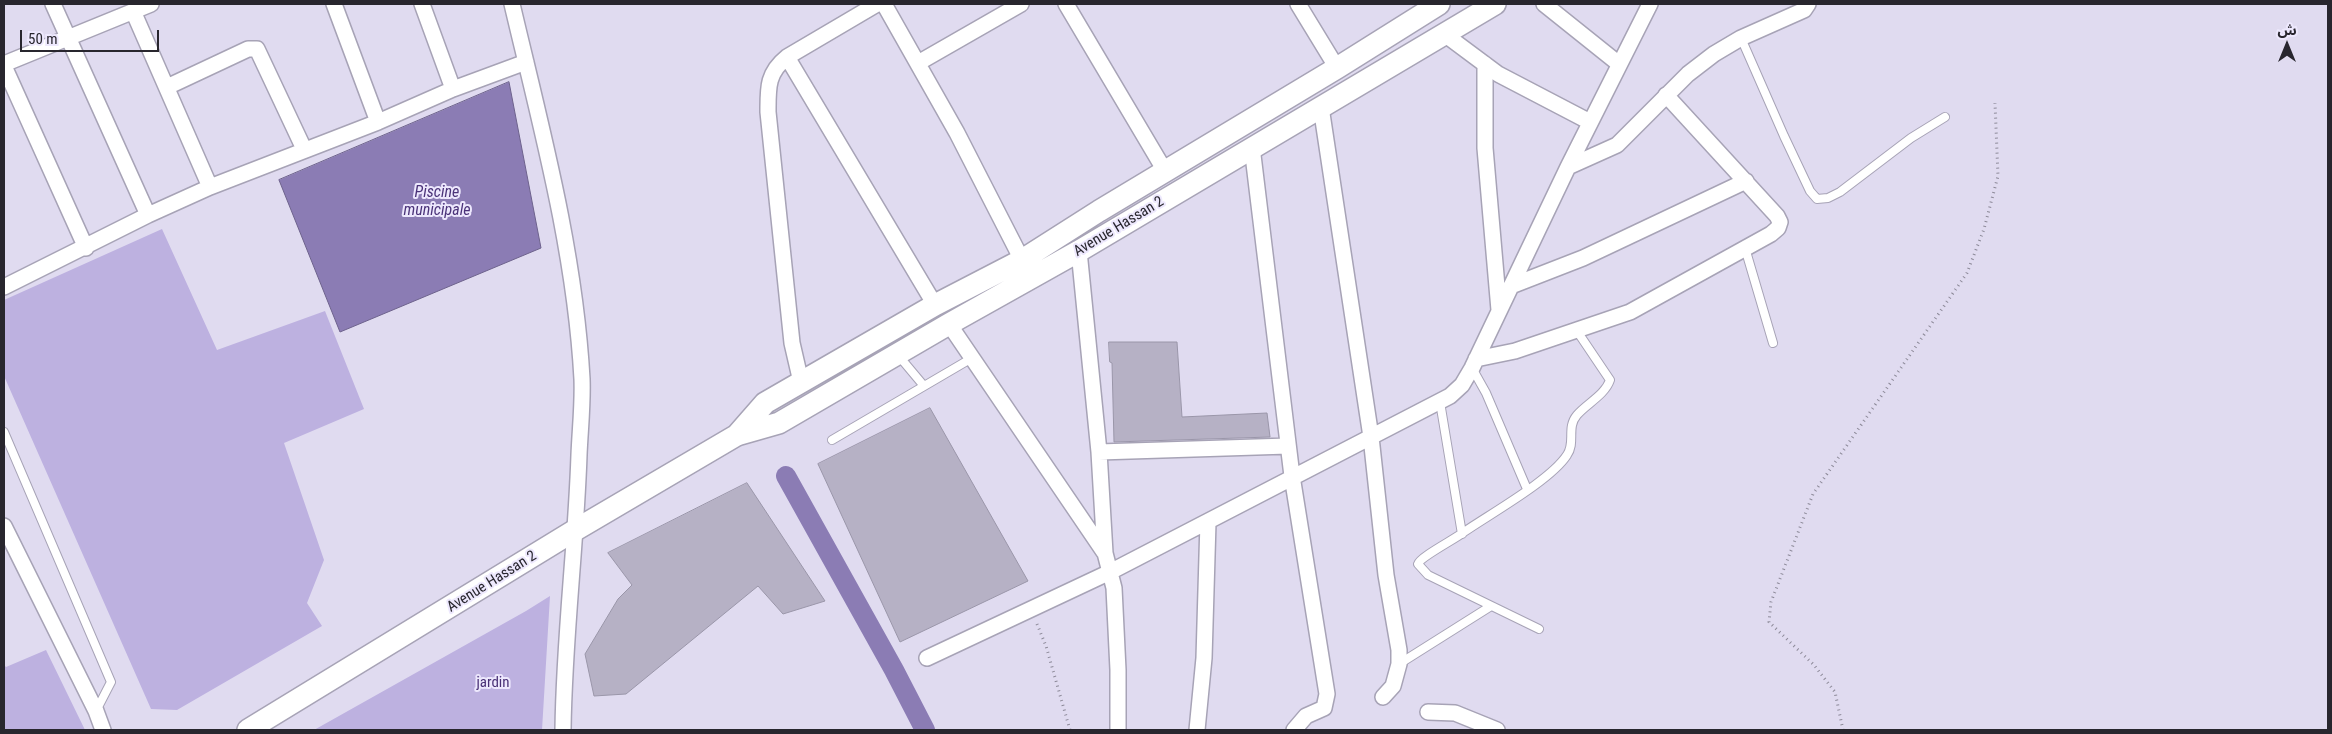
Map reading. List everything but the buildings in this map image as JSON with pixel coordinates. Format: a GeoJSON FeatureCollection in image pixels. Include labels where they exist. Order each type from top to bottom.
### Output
{"type":"FeatureCollection","features":[{"type":"Feature","properties":{"kind":"main road","name":"Avenue Hassan 2"},"geometry":{"type":"LineString","coordinates":[[248,730],[577,529],[737,435],[779,423],[1079,251],[1495,4]]}},
{"type":"Feature","properties":{"kind":"main road","name":"Avenue Hassan 2"},"geometry":{"type":"LineString","coordinates":[[737,435],[765,403],[935,305],[1022,260],[1165,171],[1337,68],[1433,5]]}},
{"type":"Feature","properties":{"kind":"street"},"geometry":{"type":"LineString","coordinates":[[53,4],[148,215]]}},
{"type":"Feature","properties":{"kind":"street"},"geometry":{"type":"LineString","coordinates":[[86,248],[4,65],[151,4]]}},
{"type":"Feature","properties":{"kind":"street"},"geometry":{"type":"LineString","coordinates":[[334,4],[378,122]]}},
{"type":"Feature","properties":{"kind":"street"},"geometry":{"type":"LineString","coordinates":[[422,4],[452,89]]}},
{"type":"Feature","properties":{"kind":"street"},"geometry":{"type":"LineString","coordinates":[[512,4],[561,215],[573,284],[582,381],[577,529],[564,692],[563,730]]}},
{"type":"Feature","properties":{"kind":"street"},"geometry":{"type":"LineString","coordinates":[[801,382],[792,343],[768,112],[769,83],[776,65],[877,4]]}},
{"type":"Feature","properties":{"kind":"street"},"geometry":{"type":"LineString","coordinates":[[884,4],[957,133],[1022,260]]}},
{"type":"Feature","properties":{"kind":"street"},"geometry":{"type":"LineString","coordinates":[[918,63],[1021,4]]}},
{"type":"Feature","properties":{"kind":"street"},"geometry":{"type":"LineString","coordinates":[[1066,4],[1165,171]]}},
{"type":"Feature","properties":{"kind":"street"},"geometry":{"type":"LineString","coordinates":[[1298,4],[1337,68]]}},
{"type":"Feature","properties":{"kind":"street"},"geometry":{"type":"LineString","coordinates":[[1544,4],[1619,64]]}},
{"type":"Feature","properties":{"kind":"street"},"geometry":{"type":"LineString","coordinates":[[927,658],[1110,572],[1208,522],[1292,476],[1440,402],[1462,385],[1474,364],[1590,122],[1650,4]]}},
{"type":"Feature","properties":{"kind":"street"},"geometry":{"type":"LineString","coordinates":[[1568,167],[1617,144],[1695,69],[1741,38],[1804,10],[1808,4]]}},
{"type":"Feature","properties":{"kind":"street"},"geometry":{"type":"LineString","coordinates":[[134,11],[210,187]]}},
{"type":"Feature","properties":{"kind":"street"},"geometry":{"type":"LineString","coordinates":[[1444,33],[1485,64],[1541,98],[1590,122]]}},
{"type":"Feature","properties":{"kind":"street"},"geometry":{"type":"LineString","coordinates":[[167,87],[248,49],[257,49],[304,149]]}},
{"type":"Feature","properties":{"kind":"street"},"geometry":{"type":"LineString","coordinates":[[787,57],[935,305]]}},
{"type":"Feature","properties":{"kind":"street"},"geometry":{"type":"LineString","coordinates":[[4,287],[86,248],[148,215],[210,187],[304,149],[378,122],[452,89],[526,62]]}},
{"type":"Feature","properties":{"kind":"street"},"geometry":{"type":"LineString","coordinates":[[1485,64],[1485,148],[1499,311]]}},
{"type":"Feature","properties":{"kind":"street"},"geometry":{"type":"LineString","coordinates":[[1474,364],[1630,312],[1771,234],[1778,228],[1780,222],[1777,216],[1666,95]]}},
{"type":"Feature","properties":{"kind":"street"},"geometry":{"type":"LineString","coordinates":[[1321,107],[1371,437],[1386,575],[1399,650],[1399,664],[1393,686],[1383,698]]}},
{"type":"Feature","properties":{"kind":"street"},"geometry":{"type":"LineString","coordinates":[[1252,147],[1292,476],[1326,694],[1324,708],[1306,716],[1294,730]]}},
{"type":"Feature","properties":{"kind":"street"},"geometry":{"type":"LineString","coordinates":[[1511,286],[1583,258],[1746,182]]}},
{"type":"Feature","properties":{"kind":"street"},"geometry":{"type":"LineString","coordinates":[[1079,251],[1099,452],[1105,553],[1114,588],[1117,622],[1118,730]]}},
{"type":"Feature","properties":{"kind":"street"},"geometry":{"type":"LineString","coordinates":[[949,324],[1105,553]]}},
{"type":"Feature","properties":{"kind":"street"},"geometry":{"type":"LineString","coordinates":[[1099,452],[1288,446]]}},
{"type":"Feature","properties":{"kind":"street"},"geometry":{"type":"LineString","coordinates":[[1197,730],[1204,658],[1208,522]]}},
{"type":"Feature","properties":{"kind":"street"},"geometry":{"type":"LineString","coordinates":[[4,526],[96,711],[103,730]]}},
{"type":"Feature","properties":{"kind":"street"},"geometry":{"type":"LineString","coordinates":[[1428,712],[1455,712],[1497,730]]}},
{"type":"Feature","properties":{"kind":"lane"},"geometry":{"type":"LineString","coordinates":[[1741,38],[1784,136],[1810,191],[1817,199],[1828,198],[1840,192],[1910,138],[1945,117]]}},
{"type":"Feature","properties":{"kind":"lane"},"geometry":{"type":"LineString","coordinates":[[1745,248],[1773,343]]}},
{"type":"Feature","properties":{"kind":"lane"},"geometry":{"type":"LineString","coordinates":[[1539,629],[1428,576],[1418,564],[1422,557],[1462,534],[1555,469],[1567,455],[1572,444],[1571,424],[1576,416],[1610,382],[1602,365],[1577,331]]}},
{"type":"Feature","properties":{"kind":"lane"},"geometry":{"type":"LineString","coordinates":[[898,355],[924,386]]}},
{"type":"Feature","properties":{"kind":"lane"},"geometry":{"type":"LineString","coordinates":[[832,440],[972,358]]}},
{"type":"Feature","properties":{"kind":"lane"},"geometry":{"type":"LineString","coordinates":[[1474,364],[1527,489]]}},
{"type":"Feature","properties":{"kind":"lane"},"geometry":{"type":"LineString","coordinates":[[1440,402],[1462,534]]}},
{"type":"Feature","properties":{"kind":"lane"},"geometry":{"type":"LineString","coordinates":[[4,432],[111,682],[96,711]]}},
{"type":"Feature","properties":{"kind":"lane"},"geometry":{"type":"LineString","coordinates":[[1399,664],[1492,606]]}},
{"type":"Feature","properties":{"kind":"path"},"geometry":{"type":"LineString","coordinates":[[1843,730],[1835,692],[1814,666],[1769,622],[1771,602],[1813,494],[1967,273],[1984,229],[1998,176],[1995,103]]}},
{"type":"Feature","properties":{"kind":"path"},"geometry":{"type":"LineString","coordinates":[[1031,609],[1046,646],[1070,730]]}},
{"type":"Feature","properties":{"kind":"green space"},"geometry":{"type":"Polygon","coordinates":[[[162,229],[217,350],[325,311],[364,409],[284,443],[324,560],[307,603],[322,626],[177,710],[151,709],[4,376],[4,300],[162,229]]]}},
{"type":"Feature","properties":{"kind":"green space","name":"jardin"},"geometry":{"type":"Polygon","coordinates":[[[550,596],[542,730],[314,730],[526,611],[550,596]]]}},
{"type":"Feature","properties":{"kind":"green space"},"geometry":{"type":"Polygon","coordinates":[[[46,650],[85,730],[4,730],[4,665],[6,667],[46,650]]]}},
{"type":"Feature","properties":{"kind":"water","name":"Piscine municipale"},"geometry":{"type":"Polygon","coordinates":[[[509,82],[541,248],[340,332],[279,180],[509,82]]]}},
{"type":"Feature","properties":{"kind":"waterway"},"geometry":{"type":"LineString","coordinates":[[786,476],[894,670],[925,730]]}}]}
